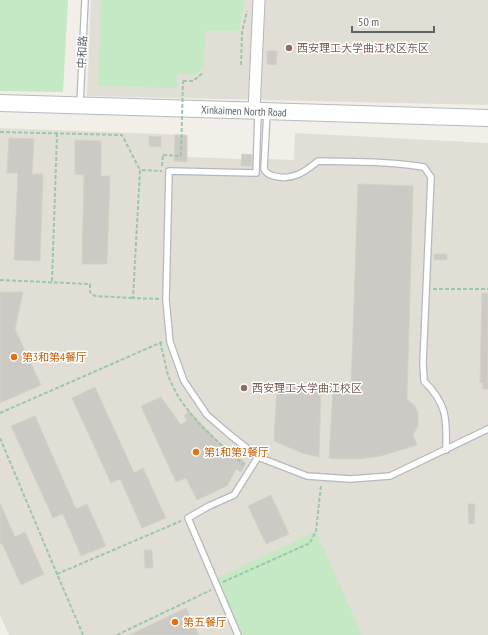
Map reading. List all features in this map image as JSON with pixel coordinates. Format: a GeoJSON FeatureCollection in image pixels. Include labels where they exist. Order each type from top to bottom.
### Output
{"type":"FeatureCollection","features":[{"type":"Feature","properties":{"kind":"street"},"geometry":{"type":"LineString","coordinates":[[259,0],[260,112]]}},
{"type":"Feature","properties":{"kind":"street","name":"Xinkaimen North Road"},"geometry":{"type":"LineString","coordinates":[[0,103],[80,104],[260,112],[488,118]]}},
{"type":"Feature","properties":{"kind":"lane","name":"中和路"},"geometry":{"type":"LineString","coordinates":[[80,104],[85,0]]}},
{"type":"Feature","properties":{"kind":"lane"},"geometry":{"type":"LineString","coordinates":[[260,112],[264,169],[265,172],[270,175],[284,178],[297,176],[318,161],[402,163],[424,167],[431,177],[423,363],[424,381],[434,391],[443,407],[447,424],[446,450]]}},
{"type":"Feature","properties":{"kind":"lane"},"geometry":{"type":"LineString","coordinates":[[260,112],[256,173],[169,171],[166,300],[169,338],[184,381],[207,415],[258,457],[307,476],[350,479],[390,476],[488,429]]}},
{"type":"Feature","properties":{"kind":"lane"},"geometry":{"type":"LineString","coordinates":[[238,635],[188,518],[209,506],[234,495],[258,457]]}},
{"type":"Feature","properties":{"kind":"path"},"geometry":{"type":"LineString","coordinates":[[241,65],[242,32],[248,6]]}},
{"type":"Feature","properties":{"kind":"path"},"geometry":{"type":"LineString","coordinates":[[239,46],[242,43]]}},
{"type":"Feature","properties":{"kind":"path"},"geometry":{"type":"LineString","coordinates":[[140,170],[162,171],[163,155],[181,156],[183,81],[194,81],[204,72]]}},
{"type":"Feature","properties":{"kind":"path"},"geometry":{"type":"LineString","coordinates":[[0,132],[122,135],[140,170],[133,298]]}},
{"type":"Feature","properties":{"kind":"path"},"geometry":{"type":"LineString","coordinates":[[52,281],[57,134]]}},
{"type":"Feature","properties":{"kind":"path"},"geometry":{"type":"LineString","coordinates":[[0,280],[52,281],[90,284],[90,292],[95,296],[166,300]]}},
{"type":"Feature","properties":{"kind":"path"},"geometry":{"type":"LineString","coordinates":[[426,289],[488,289]]}},
{"type":"Feature","properties":{"kind":"path"},"geometry":{"type":"LineString","coordinates":[[0,413],[169,338]]}},
{"type":"Feature","properties":{"kind":"path"},"geometry":{"type":"LineString","coordinates":[[0,438],[83,635]]}},
{"type":"Feature","properties":{"kind":"path"},"geometry":{"type":"LineString","coordinates":[[117,635],[218,587],[220,583],[310,543],[316,531],[322,477]]}},
{"type":"Feature","properties":{"kind":"path"},"geometry":{"type":"LineString","coordinates":[[57,574],[188,518]]}},
{"type":"Feature","properties":{"kind":"shaded area","name":"西安理工大学曲江校区东区"},"geometry":{"type":"Polygon","coordinates":[[[91,0],[488,0],[488,105],[87,96],[91,0]]]}},
{"type":"Feature","properties":{"kind":"shaded area","name":"西安理工大学曲江校区"},"geometry":{"type":"Polygon","coordinates":[[[0,128],[187,135],[187,157],[241,159],[242,154],[266,155],[266,159],[294,160],[295,133],[488,143],[488,635],[9,635],[0,615],[0,128]]]}},
{"type":"Feature","properties":{"kind":"green space"},"geometry":{"type":"Polygon","coordinates":[[[0,0],[68,0],[63,92],[0,91],[0,0]]]}},
{"type":"Feature","properties":{"kind":"green space"},"geometry":{"type":"Polygon","coordinates":[[[101,0],[245,0],[239,31],[205,31],[204,67],[196,75],[177,74],[177,88],[98,86],[101,0]]]}},
{"type":"Feature","properties":{"kind":"green space"},"geometry":{"type":"Polygon","coordinates":[[[316,531],[362,635],[240,635],[213,580],[316,531]]]}},
{"type":"Feature","properties":{"kind":"building"},"geometry":{"type":"Polygon","coordinates":[[[267,51],[277,51],[276,65],[267,64],[267,51]]]}},
{"type":"Feature","properties":{"kind":"building"},"geometry":{"type":"Polygon","coordinates":[[[175,135],[187,135],[187,162],[174,161],[175,135]]]}},
{"type":"Feature","properties":{"kind":"building"},"geometry":{"type":"Polygon","coordinates":[[[149,136],[161,137],[161,147],[149,146],[149,136]]]}},
{"type":"Feature","properties":{"kind":"building"},"geometry":{"type":"Polygon","coordinates":[[[9,138],[34,139],[32,174],[43,174],[40,261],[14,260],[18,173],[7,173],[9,138]]]}},
{"type":"Feature","properties":{"kind":"building"},"geometry":{"type":"Polygon","coordinates":[[[75,140],[101,141],[101,176],[110,176],[107,264],[82,264],[84,175],[75,174],[75,140]]]}},
{"type":"Feature","properties":{"kind":"building"},"geometry":{"type":"Polygon","coordinates":[[[242,154],[252,155],[251,166],[241,166],[242,154]]]}},
{"type":"Feature","properties":{"kind":"building"},"geometry":{"type":"Polygon","coordinates":[[[358,184],[413,186],[407,399],[415,406],[418,413],[418,426],[413,435],[417,445],[381,456],[359,459],[338,459],[329,458],[333,387],[351,388],[358,184]]]}},
{"type":"Feature","properties":{"kind":"building"},"geometry":{"type":"Polygon","coordinates":[[[434,254],[447,254],[447,260],[434,260],[434,254]]]}},
{"type":"Feature","properties":{"kind":"building","name":"第3和第4餐厅"},"geometry":{"type":"Polygon","coordinates":[[[0,292],[23,292],[15,329],[41,385],[0,403],[0,292]]]}},
{"type":"Feature","properties":{"kind":"building"},"geometry":{"type":"Polygon","coordinates":[[[482,293],[488,294],[488,389],[483,389],[483,383],[480,383],[482,293]]]}},
{"type":"Feature","properties":{"kind":"building"},"geometry":{"type":"Polygon","coordinates":[[[277,384],[321,387],[319,457],[302,453],[274,441],[277,384]]]}},
{"type":"Feature","properties":{"kind":"building"},"geometry":{"type":"Polygon","coordinates":[[[95,387],[134,473],[143,468],[166,518],[142,528],[120,479],[111,483],[72,398],[95,387]]]}},
{"type":"Feature","properties":{"kind":"building","name":"第1和第2餐厅"},"geometry":{"type":"Polygon","coordinates":[[[161,397],[181,425],[187,420],[184,416],[189,411],[218,442],[246,463],[241,472],[236,469],[227,486],[197,500],[186,478],[176,482],[141,406],[161,397]]]}},
{"type":"Feature","properties":{"kind":"building"},"geometry":{"type":"Polygon","coordinates":[[[35,416],[76,509],[87,504],[106,546],[81,556],[63,514],[53,518],[11,426],[35,416]]]}},
{"type":"Feature","properties":{"kind":"building"},"geometry":{"type":"Polygon","coordinates":[[[271,495],[289,534],[266,544],[248,506],[271,495]]]}},
{"type":"Feature","properties":{"kind":"building"},"geometry":{"type":"Polygon","coordinates":[[[0,503],[15,537],[25,532],[44,574],[21,585],[2,543],[0,544],[0,503]]]}},
{"type":"Feature","properties":{"kind":"building"},"geometry":{"type":"Polygon","coordinates":[[[468,504],[475,504],[474,524],[469,524],[468,504]]]}},
{"type":"Feature","properties":{"kind":"building"},"geometry":{"type":"Polygon","coordinates":[[[144,550],[152,550],[153,568],[145,568],[144,550]]]}},
{"type":"Feature","properties":{"kind":"building","name":"第五餐厅"},"geometry":{"type":"Polygon","coordinates":[[[186,608],[199,635],[129,635],[186,608]]]}},
{"type":"Feature","properties":{"kind":"place","name":"西安理工大学曲江校区东区"},"geometry":{"type":"Point","coordinates":[289,48]}},
{"type":"Feature","properties":{"kind":"place","name":"第3和第4餐厅"},"geometry":{"type":"Point","coordinates":[14,357]}},
{"type":"Feature","properties":{"kind":"place","name":"西安理工大学曲江校区"},"geometry":{"type":"Point","coordinates":[244,388]}},
{"type":"Feature","properties":{"kind":"place","name":"第1和第2餐厅"},"geometry":{"type":"Point","coordinates":[196,452]}},
{"type":"Feature","properties":{"kind":"place","name":"第五餐厅"},"geometry":{"type":"Point","coordinates":[175,622]}}]}
